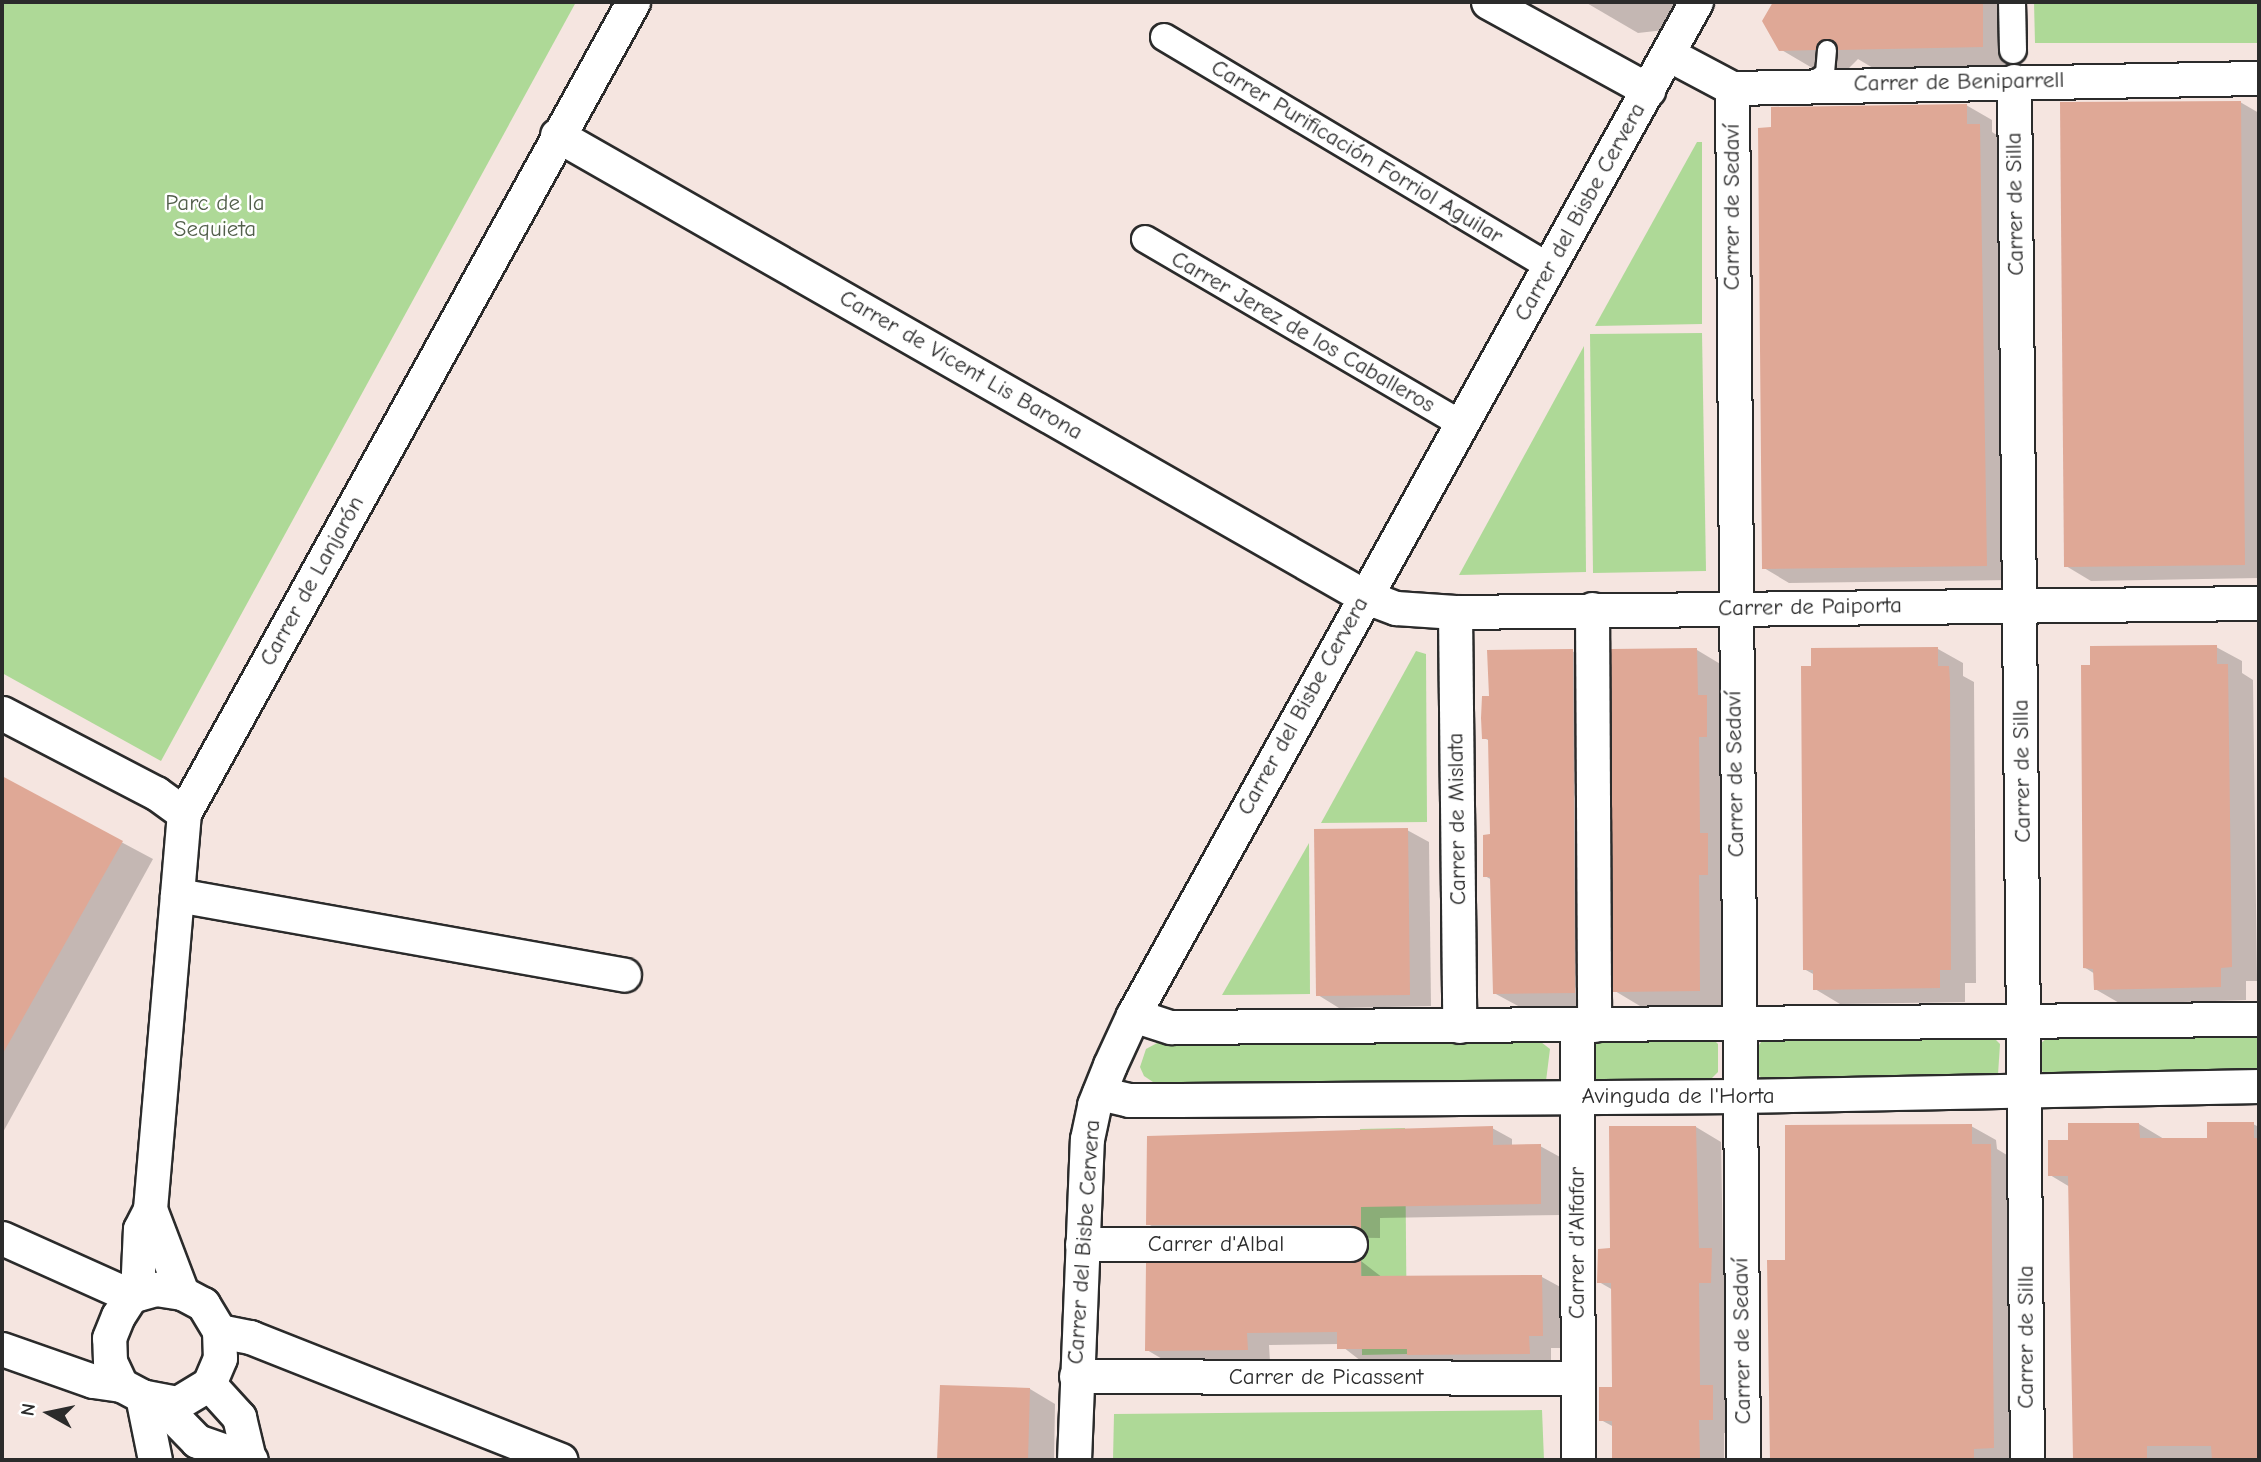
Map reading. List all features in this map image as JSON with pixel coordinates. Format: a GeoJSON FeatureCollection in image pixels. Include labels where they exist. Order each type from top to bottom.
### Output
{"type":"FeatureCollection","features":[{"type":"Feature","properties":{"kind":"street","name":"Carrer de Lanjarón"},"geometry":{"type":"LineString","coordinates":[[134,1295],[139,1229],[150,1209],[184,813],[633,2]]}},
{"type":"Feature","properties":{"kind":"street"},"geometry":{"type":"LineString","coordinates":[[1488,2],[1648,90]]}},
{"type":"Feature","properties":{"kind":"street","name":"Carrer del Bisbe Cervera"},"geometry":{"type":"LineString","coordinates":[[1074,1460],[1087,1139],[1099,1093],[1133,1015],[1696,2]]}},
{"type":"Feature","properties":{"kind":"street","name":"Carrer de Silla"},"geometry":{"type":"LineString","coordinates":[[2012,2],[2026,1091],[2026,1460]]}},
{"type":"Feature","properties":{"kind":"street","name":"Carrer Purificación Forriol Aguilar"},"geometry":{"type":"LineString","coordinates":[[1164,37],[1550,267]]}},
{"type":"Feature","properties":{"kind":"street","name":"Carrer de Beniparrell"},"geometry":{"type":"LineString","coordinates":[[1668,54],[1732,88],[1798,86],[2013,66],[2259,78]]}},
{"type":"Feature","properties":{"kind":"street","name":"Carrer de Sedaví"},"geometry":{"type":"LineString","coordinates":[[1732,88],[1733,608],[1743,1460]]}},
{"type":"Feature","properties":{"kind":"street","name":"Carrer de Vicent Lis Barona"},"geometry":{"type":"LineString","coordinates":[[557,135],[1364,596]]}},
{"type":"Feature","properties":{"kind":"street","name":"Carrer Jerez de los Caballeros"},"geometry":{"type":"LineString","coordinates":[[1145,239],[1462,424]]}},
{"type":"Feature","properties":{"kind":"street","name":"Carrer de Paiporta"},"geometry":{"type":"LineString","coordinates":[[1364,596],[1396,608],[1455,612],[2259,603]]}},
{"type":"Feature","properties":{"kind":"street","name":"Carrer d'Alfafar"},"geometry":{"type":"LineString","coordinates":[[1577,1460],[1577,1097],[1585,1026],[1592,609]]}},
{"type":"Feature","properties":{"kind":"street","name":"Carrer de Mislata"},"geometry":{"type":"LineString","coordinates":[[1455,612],[1459,1026]]}},
{"type":"Feature","properties":{"kind":"street"},"geometry":{"type":"LineString","coordinates":[[2,713],[156,793],[184,813]]}},
{"type":"Feature","properties":{"kind":"street"},"geometry":{"type":"LineString","coordinates":[[177,895],[624,975]]}},
{"type":"Feature","properties":{"kind":"street"},"geometry":{"type":"LineString","coordinates":[[1133,1015],[1171,1027],[1738,1025],[2259,1019]]}},
{"type":"Feature","properties":{"kind":"street","name":"Avinguda de l'Horta"},"geometry":{"type":"LineString","coordinates":[[1099,1093],[1129,1100],[1739,1097],[2259,1086]]}},
{"type":"Feature","properties":{"kind":"street","name":"Carrer de Lanjarón"},"geometry":{"type":"LineString","coordinates":[[150,1209],[182,1293]]}},
{"type":"Feature","properties":{"kind":"street"},"geometry":{"type":"LineString","coordinates":[[2,1238],[134,1295],[156,1289],[182,1293],[203,1304],[219,1331],[220,1358],[209,1384],[177,1403],[80,1377],[2,1349]]}},
{"type":"Feature","properties":{"kind":"street","name":"Carrer d'Albal"},"geometry":{"type":"LineString","coordinates":[[1082,1244],[1349,1244]]}},
{"type":"Feature","properties":{"kind":"street"},"geometry":{"type":"LineString","coordinates":[[134,1295],[109,1338],[110,1361],[140,1394],[197,1441],[250,1460]]}},
{"type":"Feature","properties":{"kind":"street"},"geometry":{"type":"LineString","coordinates":[[219,1331],[250,1337],[561,1460]]}},
{"type":"Feature","properties":{"kind":"street","name":"Carrer de Picassent"},"geometry":{"type":"LineString","coordinates":[[1076,1376],[1576,1378]]}},
{"type":"Feature","properties":{"kind":"street"},"geometry":{"type":"LineString","coordinates":[[209,1384],[239,1417],[250,1460]]}},
{"type":"Feature","properties":{"kind":"street"},"geometry":{"type":"LineString","coordinates":[[140,1394],[155,1460]]}},
{"type":"Feature","properties":{"kind":"lane"},"geometry":{"type":"LineString","coordinates":[[1798,86],[1825,73],[1827,50]]}},
{"type":"Feature","properties":{"kind":"green space","name":"Parc de la Sequieta"},"geometry":{"type":"Polygon","coordinates":[[[2,2],[576,2],[161,761],[2,673],[2,2]]]}},
{"type":"Feature","properties":{"kind":"green space"},"geometry":{"type":"Polygon","coordinates":[[[2034,2],[2259,2],[2259,43],[2035,43],[2034,2]]]}},
{"type":"Feature","properties":{"kind":"green space"},"geometry":{"type":"Polygon","coordinates":[[[1697,142],[1702,142],[1702,324],[1595,326],[1697,142]]]}},
{"type":"Feature","properties":{"kind":"green space"},"geometry":{"type":"Polygon","coordinates":[[[1702,333],[1706,571],[1593,573],[1590,334],[1702,333]]]}},
{"type":"Feature","properties":{"kind":"green space"},"geometry":{"type":"Polygon","coordinates":[[[1584,346],[1586,572],[1459,575],[1584,346]]]}},
{"type":"Feature","properties":{"kind":"green space"},"geometry":{"type":"Polygon","coordinates":[[[1416,651],[1426,654],[1427,822],[1321,823],[1416,651]]]}},
{"type":"Feature","properties":{"kind":"green space"},"geometry":{"type":"Polygon","coordinates":[[[1309,843],[1310,994],[1222,995],[1309,843]]]}},
{"type":"Feature","properties":{"kind":"green space"},"geometry":{"type":"Polygon","coordinates":[[[2259,1033],[2259,1076],[2044,1075],[2041,1068],[2041,1043],[2051,1035],[2259,1033]]]}},
{"type":"Feature","properties":{"kind":"green space"},"geometry":{"type":"Polygon","coordinates":[[[1991,1035],[2000,1044],[1998,1075],[1762,1079],[1759,1075],[1759,1045],[1764,1038],[1991,1035]]]}},
{"type":"Feature","properties":{"kind":"green space"},"geometry":{"type":"Polygon","coordinates":[[[1537,1039],[1550,1049],[1546,1081],[1159,1086],[1144,1076],[1140,1067],[1146,1049],[1159,1042],[1537,1039]]]}},
{"type":"Feature","properties":{"kind":"green space"},"geometry":{"type":"Polygon","coordinates":[[[1713,1039],[1718,1044],[1718,1072],[1708,1082],[1593,1079],[1594,1040],[1713,1039]]]}},
{"type":"Feature","properties":{"kind":"green space"},"geometry":{"type":"Polygon","coordinates":[[[1405,1128],[1407,1354],[1362,1355],[1360,1129],[1405,1128]]]}},
{"type":"Feature","properties":{"kind":"green space"},"geometry":{"type":"Polygon","coordinates":[[[1542,1410],[1544,1460],[1113,1460],[1114,1414],[1542,1410]]]}},
{"type":"Feature","properties":{"kind":"building"},"geometry":{"type":"Polygon","coordinates":[[[1773,2],[1983,2],[1983,47],[1838,50],[1827,39],[1816,50],[1779,51],[1762,21],[1773,2]]]}},
{"type":"Feature","properties":{"kind":"building"},"geometry":{"type":"Polygon","coordinates":[[[2241,101],[2245,565],[2064,567],[2060,102],[2241,101]]]}},
{"type":"Feature","properties":{"kind":"building"},"geometry":{"type":"Polygon","coordinates":[[[1967,104],[1967,124],[1980,124],[1987,566],[1762,569],[1758,128],[1771,127],[1771,107],[1967,104]]]}},
{"type":"Feature","properties":{"kind":"building"},"geometry":{"type":"Polygon","coordinates":[[[2217,645],[2217,664],[2228,664],[2232,967],[2221,968],[2221,987],[2094,990],[2093,969],[2083,968],[2081,665],[2090,665],[2090,646],[2217,645]]]}},
{"type":"Feature","properties":{"kind":"building"},"geometry":{"type":"Polygon","coordinates":[[[1938,647],[1938,666],[1949,666],[1950,682],[1951,970],[1940,970],[1940,988],[1813,990],[1813,970],[1803,970],[1801,666],[1811,666],[1811,648],[1938,647]]]}},
{"type":"Feature","properties":{"kind":"building"},"geometry":{"type":"Polygon","coordinates":[[[1697,648],[1698,695],[1707,695],[1707,737],[1699,737],[1700,833],[1708,833],[1708,875],[1699,875],[1700,991],[1613,992],[1611,649],[1697,648]]]}},
{"type":"Feature","properties":{"kind":"building"},"geometry":{"type":"Polygon","coordinates":[[[1573,649],[1575,993],[1493,994],[1490,877],[1483,877],[1483,835],[1490,834],[1488,739],[1482,739],[1481,718],[1482,696],[1489,696],[1487,650],[1573,649]]]}},
{"type":"Feature","properties":{"kind":"building"},"geometry":{"type":"Polygon","coordinates":[[[2,776],[123,841],[2,1055],[2,776]]]}},
{"type":"Feature","properties":{"kind":"building"},"geometry":{"type":"Polygon","coordinates":[[[1408,828],[1410,995],[1316,996],[1314,829],[1408,828]]]}},
{"type":"Feature","properties":{"kind":"building"},"geometry":{"type":"Polygon","coordinates":[[[2207,1122],[2254,1122],[2254,1138],[2259,1138],[2259,1460],[2212,1460],[2211,1446],[2147,1446],[2147,1460],[2073,1460],[2068,1176],[2048,1176],[2048,1140],[2068,1140],[2068,1123],[2139,1123],[2140,1138],[2207,1138],[2207,1122]]]}},
{"type":"Feature","properties":{"kind":"building"},"geometry":{"type":"Polygon","coordinates":[[[1972,1124],[1972,1144],[1991,1144],[1994,1448],[1974,1449],[1974,1460],[1770,1460],[1767,1260],[1785,1260],[1785,1125],[1972,1124]]]}},
{"type":"Feature","properties":{"kind":"building"},"geometry":{"type":"Polygon","coordinates":[[[1493,1126],[1493,1145],[1541,1144],[1541,1204],[1361,1207],[1361,1229],[1350,1225],[1146,1225],[1147,1136],[1493,1126]]]}},
{"type":"Feature","properties":{"kind":"building"},"geometry":{"type":"Polygon","coordinates":[[[1609,1126],[1696,1126],[1699,1248],[1712,1248],[1711,1283],[1699,1283],[1700,1385],[1713,1385],[1713,1420],[1699,1420],[1700,1460],[1612,1460],[1612,1421],[1599,1421],[1599,1387],[1612,1387],[1611,1283],[1597,1283],[1598,1249],[1610,1248],[1609,1126]]]}},
{"type":"Feature","properties":{"kind":"building"},"geometry":{"type":"Polygon","coordinates":[[[1361,1259],[1361,1276],[1542,1275],[1543,1336],[1529,1336],[1530,1354],[1407,1355],[1407,1349],[1337,1349],[1337,1332],[1247,1333],[1248,1350],[1145,1351],[1146,1263],[1350,1263],[1361,1259]]]}},
{"type":"Feature","properties":{"kind":"building"},"geometry":{"type":"Polygon","coordinates":[[[940,1385],[1030,1388],[1028,1460],[937,1460],[940,1385]]]}}]}
